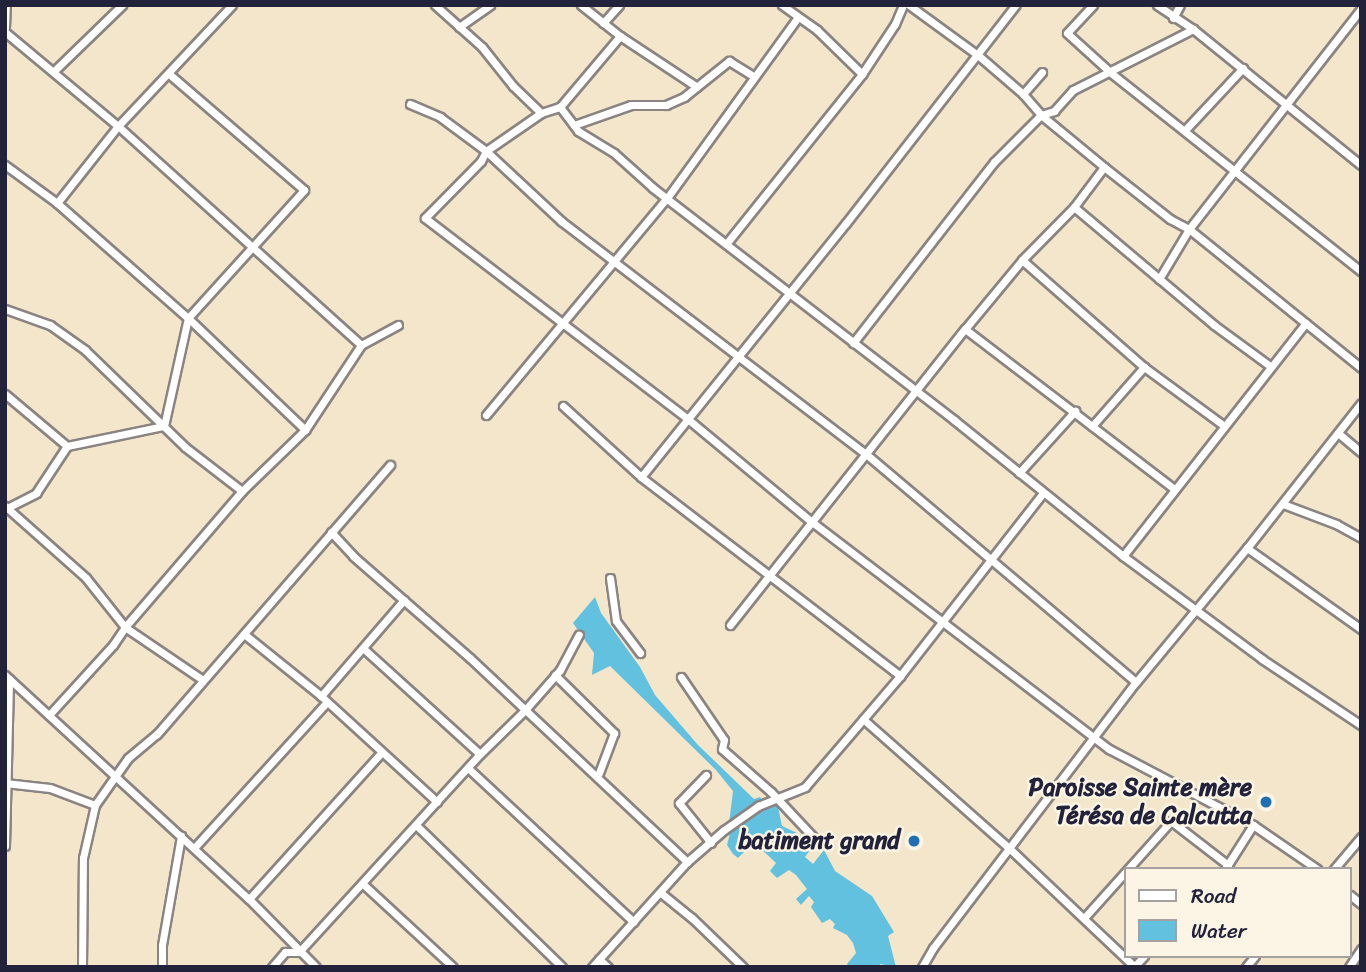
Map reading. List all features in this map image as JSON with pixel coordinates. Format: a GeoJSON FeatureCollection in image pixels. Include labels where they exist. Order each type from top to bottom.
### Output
{"type":"FeatureCollection","features":[{"type":"Feature","properties":{"kind":"street"},"geometry":{"type":"LineString","coordinates":[[6,5],[5,30],[118,126],[361,345]]}},
{"type":"Feature","properties":{"kind":"street"},"geometry":{"type":"LineString","coordinates":[[54,71],[122,5]]}},
{"type":"Feature","properties":{"kind":"street"},"geometry":{"type":"LineString","coordinates":[[57,203],[118,126],[232,5]]}},
{"type":"Feature","properties":{"kind":"street"},"geometry":{"type":"LineString","coordinates":[[435,5],[482,47],[513,86],[541,113]]}},
{"type":"Feature","properties":{"kind":"street"},"geometry":{"type":"LineString","coordinates":[[459,27],[490,5]]}},
{"type":"Feature","properties":{"kind":"street"},"geometry":{"type":"LineString","coordinates":[[581,5],[620,36],[697,87]]}},
{"type":"Feature","properties":{"kind":"street"},"geometry":{"type":"LineString","coordinates":[[603,23],[620,5]]}},
{"type":"Feature","properties":{"kind":"street"},"geometry":{"type":"LineString","coordinates":[[782,5],[844,54],[862,74]]}},
{"type":"Feature","properties":{"kind":"street"},"geometry":{"type":"LineString","coordinates":[[726,244],[862,74],[895,24],[903,5]]}},
{"type":"Feature","properties":{"kind":"street"},"geometry":{"type":"LineString","coordinates":[[909,5],[979,56],[1023,94],[1041,115],[1104,167],[1170,219],[1189,229],[1361,368]]}},
{"type":"Feature","properties":{"kind":"street"},"geometry":{"type":"LineString","coordinates":[[641,477],[979,56],[1016,5]]}},
{"type":"Feature","properties":{"kind":"street"},"geometry":{"type":"LineString","coordinates":[[1093,5],[1067,33],[1111,73],[1361,271]]}},
{"type":"Feature","properties":{"kind":"street"},"geometry":{"type":"LineString","coordinates":[[1157,5],[1173,18],[1194,29],[1361,165]]}},
{"type":"Feature","properties":{"kind":"street"},"geometry":{"type":"LineString","coordinates":[[1173,18],[1180,5]]}},
{"type":"Feature","properties":{"kind":"street"},"geometry":{"type":"LineString","coordinates":[[1159,279],[1189,229],[1361,9]]}},
{"type":"Feature","properties":{"kind":"street"},"geometry":{"type":"LineString","coordinates":[[486,415],[667,198],[798,17]]}},
{"type":"Feature","properties":{"kind":"street"},"geometry":{"type":"LineString","coordinates":[[853,343],[994,162],[1041,115],[1054,111],[1073,90],[1194,29]]}},
{"type":"Feature","properties":{"kind":"street"},"geometry":{"type":"LineString","coordinates":[[620,36],[560,107],[541,113],[486,151],[481,161],[425,218],[689,420],[813,522],[1109,749],[1253,825],[1314,867]]}},
{"type":"Feature","properties":{"kind":"street"},"geometry":{"type":"LineString","coordinates":[[574,125],[631,105],[666,105],[697,87],[729,61],[753,76]]}},
{"type":"Feature","properties":{"kind":"street"},"geometry":{"type":"LineString","coordinates":[[1185,130],[1243,68]]}},
{"type":"Feature","properties":{"kind":"street"},"geometry":{"type":"LineString","coordinates":[[1023,94],[1042,72]]}},
{"type":"Feature","properties":{"kind":"street"},"geometry":{"type":"LineString","coordinates":[[164,426],[188,318],[250,246],[304,190],[168,73]]}},
{"type":"Feature","properties":{"kind":"street"},"geometry":{"type":"LineString","coordinates":[[410,104],[440,117],[486,151],[561,221],[866,454],[1136,682]]}},
{"type":"Feature","properties":{"kind":"street"},"geometry":{"type":"LineString","coordinates":[[560,107],[574,125],[1042,493],[1195,610],[1361,725]]}},
{"type":"Feature","properties":{"kind":"street"},"geometry":{"type":"LineString","coordinates":[[5,165],[57,203],[188,318],[304,430]]}},
{"type":"Feature","properties":{"kind":"street"},"geometry":{"type":"LineString","coordinates":[[730,625],[965,329],[1022,260],[1074,207],[1104,167]]}},
{"type":"Feature","properties":{"kind":"street"},"geometry":{"type":"LineString","coordinates":[[1074,207],[1159,279],[1270,366]]}},
{"type":"Feature","properties":{"kind":"street"},"geometry":{"type":"LineString","coordinates":[[1022,260],[1144,367],[1223,425]]}},
{"type":"Feature","properties":{"kind":"street"},"geometry":{"type":"LineString","coordinates":[[5,309],[50,325],[85,350],[185,447],[242,491]]}},
{"type":"Feature","properties":{"kind":"street"},"geometry":{"type":"LineString","coordinates":[[1124,556],[1223,425],[1306,323]]}},
{"type":"Feature","properties":{"kind":"street"},"geometry":{"type":"LineString","coordinates":[[49,715],[113,645],[125,627],[242,491],[304,430],[361,345],[398,325]]}},
{"type":"Feature","properties":{"kind":"street"},"geometry":{"type":"LineString","coordinates":[[965,329],[1174,489]]}},
{"type":"Feature","properties":{"kind":"street"},"geometry":{"type":"LineString","coordinates":[[1092,426],[1144,367]]}},
{"type":"Feature","properties":{"kind":"street"},"geometry":{"type":"LineString","coordinates":[[5,394],[67,446]]}},
{"type":"Feature","properties":{"kind":"street"},"geometry":{"type":"LineString","coordinates":[[922,967],[933,948],[1093,737],[1283,504],[1361,403]]}},
{"type":"Feature","properties":{"kind":"street"},"geometry":{"type":"LineString","coordinates":[[564,406],[641,477],[900,677]]}},
{"type":"Feature","properties":{"kind":"street"},"geometry":{"type":"LineString","coordinates":[[1019,473],[1075,411]]}},
{"type":"Feature","properties":{"kind":"street"},"geometry":{"type":"LineString","coordinates":[[164,426],[67,446],[36,493],[6,507],[86,578],[125,627],[203,680]]}},
{"type":"Feature","properties":{"kind":"street"},"geometry":{"type":"LineString","coordinates":[[1338,433],[1361,452]]}},
{"type":"Feature","properties":{"kind":"street"},"geometry":{"type":"LineString","coordinates":[[82,967],[83,858],[95,805],[128,758],[157,734],[390,465]]}},
{"type":"Feature","properties":{"kind":"street"},"geometry":{"type":"LineString","coordinates":[[592,967],[687,862],[742,817],[805,787],[900,677],[1042,493]]}},
{"type":"Feature","properties":{"kind":"street"},"geometry":{"type":"LineString","coordinates":[[1283,504],[1336,524],[1361,538]]}},
{"type":"Feature","properties":{"kind":"street"},"geometry":{"type":"LineString","coordinates":[[331,532],[687,862]]}},
{"type":"Feature","properties":{"kind":"street"},"geometry":{"type":"LineString","coordinates":[[1247,548],[1361,629]]}},
{"type":"Feature","properties":{"kind":"street"},"geometry":{"type":"LineString","coordinates":[[610,578],[616,621],[640,653]]}},
{"type":"Feature","properties":{"kind":"street"},"geometry":{"type":"LineString","coordinates":[[194,848],[324,699],[404,600]]}},
{"type":"Feature","properties":{"kind":"street"},"geometry":{"type":"LineString","coordinates":[[244,634],[324,699],[437,802]]}},
{"type":"Feature","properties":{"kind":"street"},"geometry":{"type":"LineString","coordinates":[[272,967],[285,952],[299,952],[480,754],[525,710],[555,676],[579,635]]}},
{"type":"Feature","properties":{"kind":"street"},"geometry":{"type":"LineString","coordinates":[[364,649],[480,754]]}},
{"type":"Feature","properties":{"kind":"street"},"geometry":{"type":"LineString","coordinates":[[555,676],[614,733],[599,773]]}},
{"type":"Feature","properties":{"kind":"street"},"geometry":{"type":"LineString","coordinates":[[7,677],[249,898],[316,967]]}},
{"type":"Feature","properties":{"kind":"street"},"geometry":{"type":"LineString","coordinates":[[5,846],[7,677]]}},
{"type":"Feature","properties":{"kind":"street"},"geometry":{"type":"LineString","coordinates":[[681,677],[724,740],[722,749],[777,799],[815,839]]}},
{"type":"Feature","properties":{"kind":"street"},"geometry":{"type":"LineString","coordinates":[[863,719],[1009,848],[1124,957]]}},
{"type":"Feature","properties":{"kind":"street"},"geometry":{"type":"LineString","coordinates":[[249,898],[382,752]]}},
{"type":"Feature","properties":{"kind":"street"},"geometry":{"type":"LineString","coordinates":[[468,768],[634,922]]}},
{"type":"Feature","properties":{"kind":"street"},"geometry":{"type":"LineString","coordinates":[[706,775],[679,803],[711,843]]}},
{"type":"Feature","properties":{"kind":"street"},"geometry":{"type":"LineString","coordinates":[[6,783],[50,788],[95,805]]}},
{"type":"Feature","properties":{"kind":"street"},"geometry":{"type":"LineString","coordinates":[[1130,867],[1171,821],[1226,867],[1253,825]]}},
{"type":"Feature","properties":{"kind":"street"},"geometry":{"type":"LineString","coordinates":[[417,826],[562,967]]}},
{"type":"Feature","properties":{"kind":"street"},"geometry":{"type":"LineString","coordinates":[[162,967],[162,946],[181,836]]}},
{"type":"Feature","properties":{"kind":"street"},"geometry":{"type":"LineString","coordinates":[[1336,867],[1361,837]]}},
{"type":"Feature","properties":{"kind":"street"},"geometry":{"type":"LineString","coordinates":[[1084,918],[1124,873]]}},
{"type":"Feature","properties":{"kind":"street"},"geometry":{"type":"LineString","coordinates":[[363,884],[453,967]]}},
{"type":"Feature","properties":{"kind":"street"},"geometry":{"type":"LineString","coordinates":[[661,893],[692,918],[743,967]]}},
{"type":"Feature","properties":{"kind":"street"},"geometry":{"type":"LineString","coordinates":[[1349,967],[1361,949]]}},
{"type":"Feature","properties":{"kind":"street"},"geometry":{"type":"LineString","coordinates":[[599,959],[608,967]]}},
{"type":"Feature","properties":{"kind":"water"},"geometry":{"type":"Polygon","coordinates":[[[595,597],[601,613],[640,667],[655,695],[698,745],[754,799],[760,797],[763,802],[729,824],[733,791],[716,770],[610,666],[592,675],[594,653],[573,623],[595,597]]]}},
{"type":"Feature","properties":{"kind":"water"},"geometry":{"type":"Polygon","coordinates":[[[771,804],[778,807],[782,826],[816,842],[805,857],[813,864],[824,850],[835,871],[872,896],[894,932],[888,936],[896,967],[880,964],[879,967],[849,967],[847,964],[856,953],[853,943],[847,935],[833,928],[835,924],[830,919],[822,923],[811,907],[814,902],[809,896],[801,905],[796,899],[807,889],[796,875],[789,870],[777,878],[770,871],[776,863],[754,842],[738,858],[733,854],[727,845],[731,829],[752,811],[771,804]]]}},
{"type":"Feature","properties":{"kind":"place","name":"Paroisse Sainte mère Térésa de Calcutta"},"geometry":{"type":"Point","coordinates":[1266,802]}},
{"type":"Feature","properties":{"kind":"place","name":"batiment grand"},"geometry":{"type":"Point","coordinates":[914,841]}}]}
